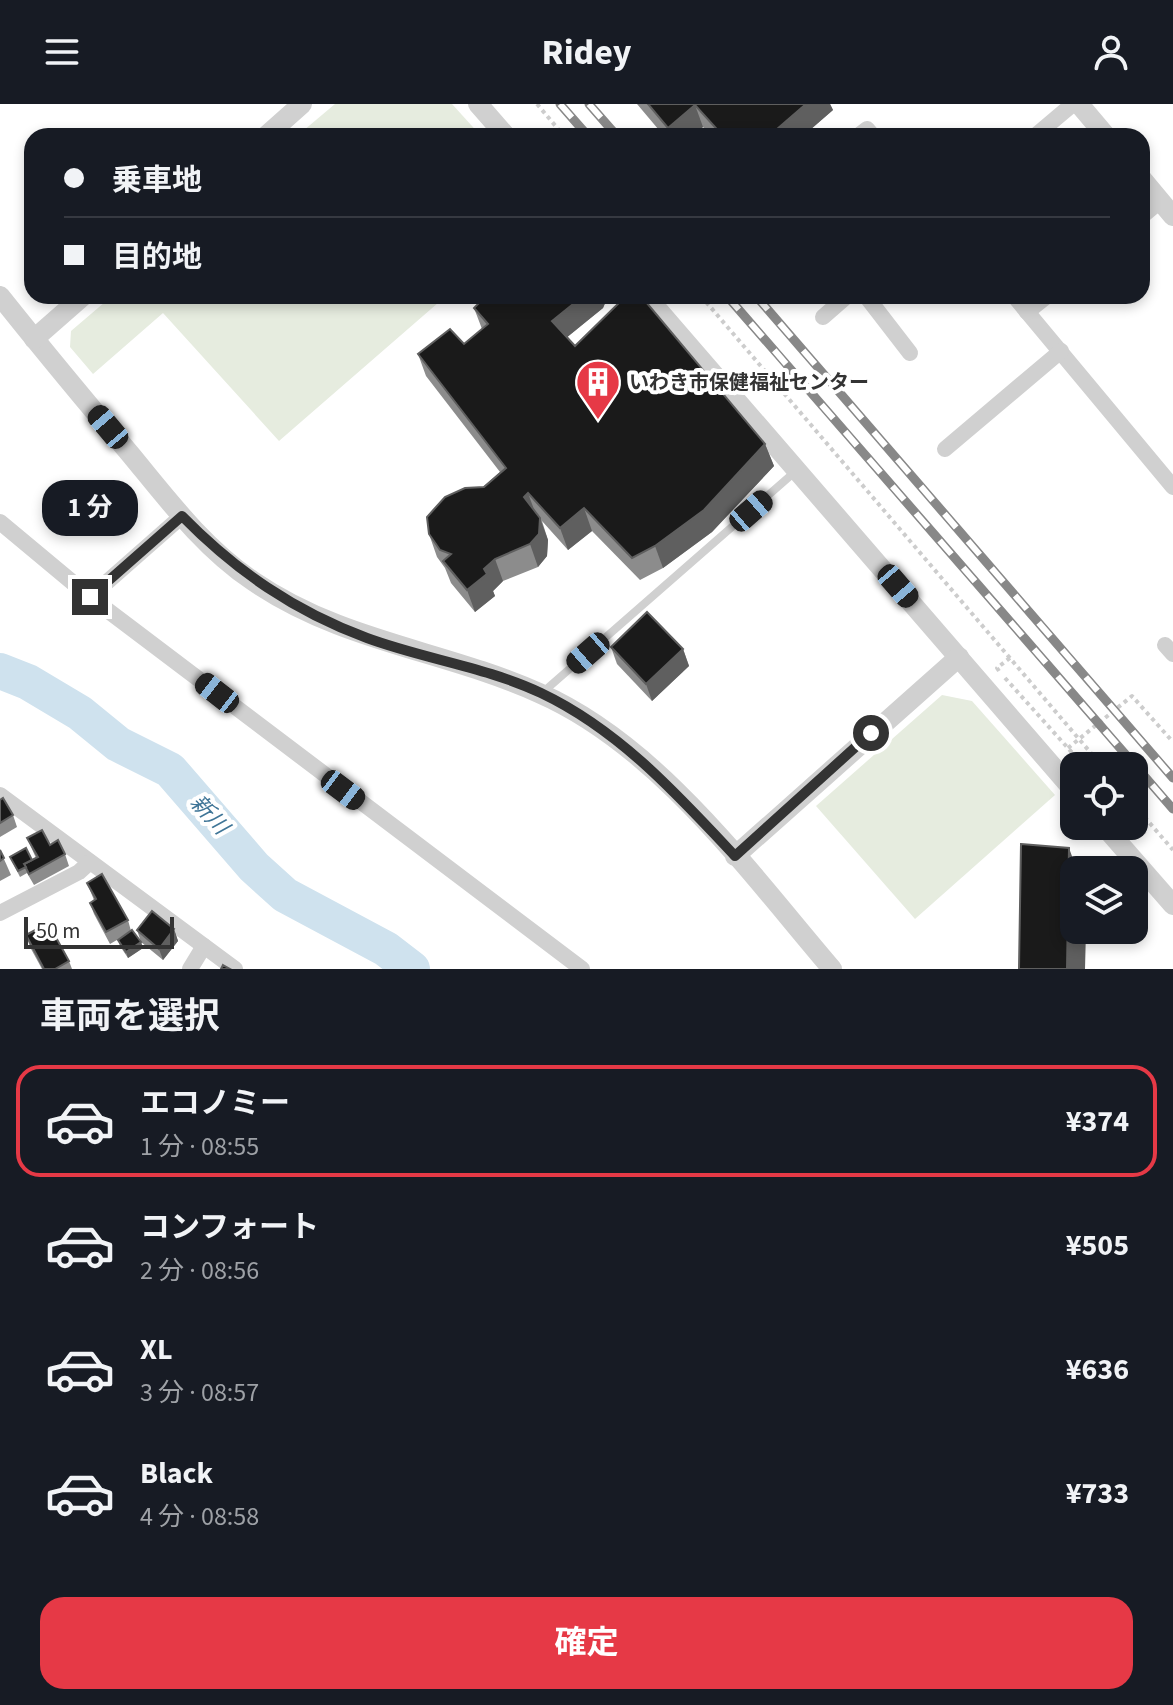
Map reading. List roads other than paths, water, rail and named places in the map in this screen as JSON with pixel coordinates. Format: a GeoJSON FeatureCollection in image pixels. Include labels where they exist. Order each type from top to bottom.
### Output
{"type":"FeatureCollection","features":[{"type":"Feature","properties":{"kind":"street"},"geometry":{"type":"LineString","coordinates":[[275,128],[302,104]]}},
{"type":"Feature","properties":{"kind":"street"},"geometry":{"type":"LineString","coordinates":[[478,104],[499,128]]}},
{"type":"Feature","properties":{"kind":"street"},"geometry":{"type":"LineString","coordinates":[[1045,128],[1076,104],[1098,128]]}},
{"type":"Feature","properties":{"kind":"street"},"geometry":{"type":"LineString","coordinates":[[1150,189],[1166,208]]}},
{"type":"Feature","properties":{"kind":"street"},"geometry":{"type":"LineString","coordinates":[[0,296],[182,516],[218,553],[251,580],[319,618],[369,639],[542,694],[629,749],[667,783],[735,856],[832,969]]}},
{"type":"Feature","properties":{"kind":"street"},"geometry":{"type":"LineString","coordinates":[[34,339],[74,304]]}},
{"type":"Feature","properties":{"kind":"street"},"geometry":{"type":"LineString","coordinates":[[653,304],[1060,775]]}},
{"type":"Feature","properties":{"kind":"street"},"geometry":{"type":"LineString","coordinates":[[823,317],[838,304]]}},
{"type":"Feature","properties":{"kind":"street"},"geometry":{"type":"LineString","coordinates":[[872,304],[910,353]]}},
{"type":"Feature","properties":{"kind":"street"},"geometry":{"type":"LineString","coordinates":[[1020,304],[1173,487]]}},
{"type":"Feature","properties":{"kind":"street"},"geometry":{"type":"LineString","coordinates":[[1027,312],[1037,304]]}},
{"type":"Feature","properties":{"kind":"street"},"geometry":{"type":"LineString","coordinates":[[945,449],[1061,351]]}},
{"type":"Feature","properties":{"kind":"street"},"geometry":{"type":"LineString","coordinates":[[90,597],[182,516]]}},
{"type":"Feature","properties":{"kind":"street"},"geometry":{"type":"LineString","coordinates":[[0,522],[90,597],[582,969]]}},
{"type":"Feature","properties":{"kind":"street"},"geometry":{"type":"LineString","coordinates":[[735,856],[959,657]]}},
{"type":"Feature","properties":{"kind":"street"},"geometry":{"type":"LineString","coordinates":[[0,795],[235,969]]}},
{"type":"Feature","properties":{"kind":"street"},"geometry":{"type":"LineString","coordinates":[[1116,840],[1173,905]]}},
{"type":"Feature","properties":{"kind":"street"},"geometry":{"type":"LineString","coordinates":[[0,913],[79,872],[90,862]]}},
{"type":"Feature","properties":{"kind":"street"},"geometry":{"type":"LineString","coordinates":[[190,969],[204,946]]}},
{"type":"Feature","properties":{"kind":"lane"},"geometry":{"type":"LineString","coordinates":[[542,694],[798,470]]}},
{"type":"Feature","properties":{"kind":"waterway","name":"新川"},"geometry":{"type":"LineString","coordinates":[[0,671],[28,682],[80,713],[118,744],[170,770],[254,867],[285,895],[386,949],[412,969]]}},
{"type":"Feature","properties":{"kind":"railway"},"geometry":{"type":"LineString","coordinates":[[560,104],[581,128]]}},
{"type":"Feature","properties":{"kind":"railway"},"geometry":{"type":"LineString","coordinates":[[589,104],[610,128]]}},
{"type":"Feature","properties":{"kind":"railway"},"geometry":{"type":"LineString","coordinates":[[734,304],[1173,809]]}},
{"type":"Feature","properties":{"kind":"railway"},"geometry":{"type":"LineString","coordinates":[[763,304],[1173,778]]}},
{"type":"Feature","properties":{"kind":"place","name":"いわき市保健福祉センター"},"geometry":{"type":"Point","coordinates":[598,421]}}]}
